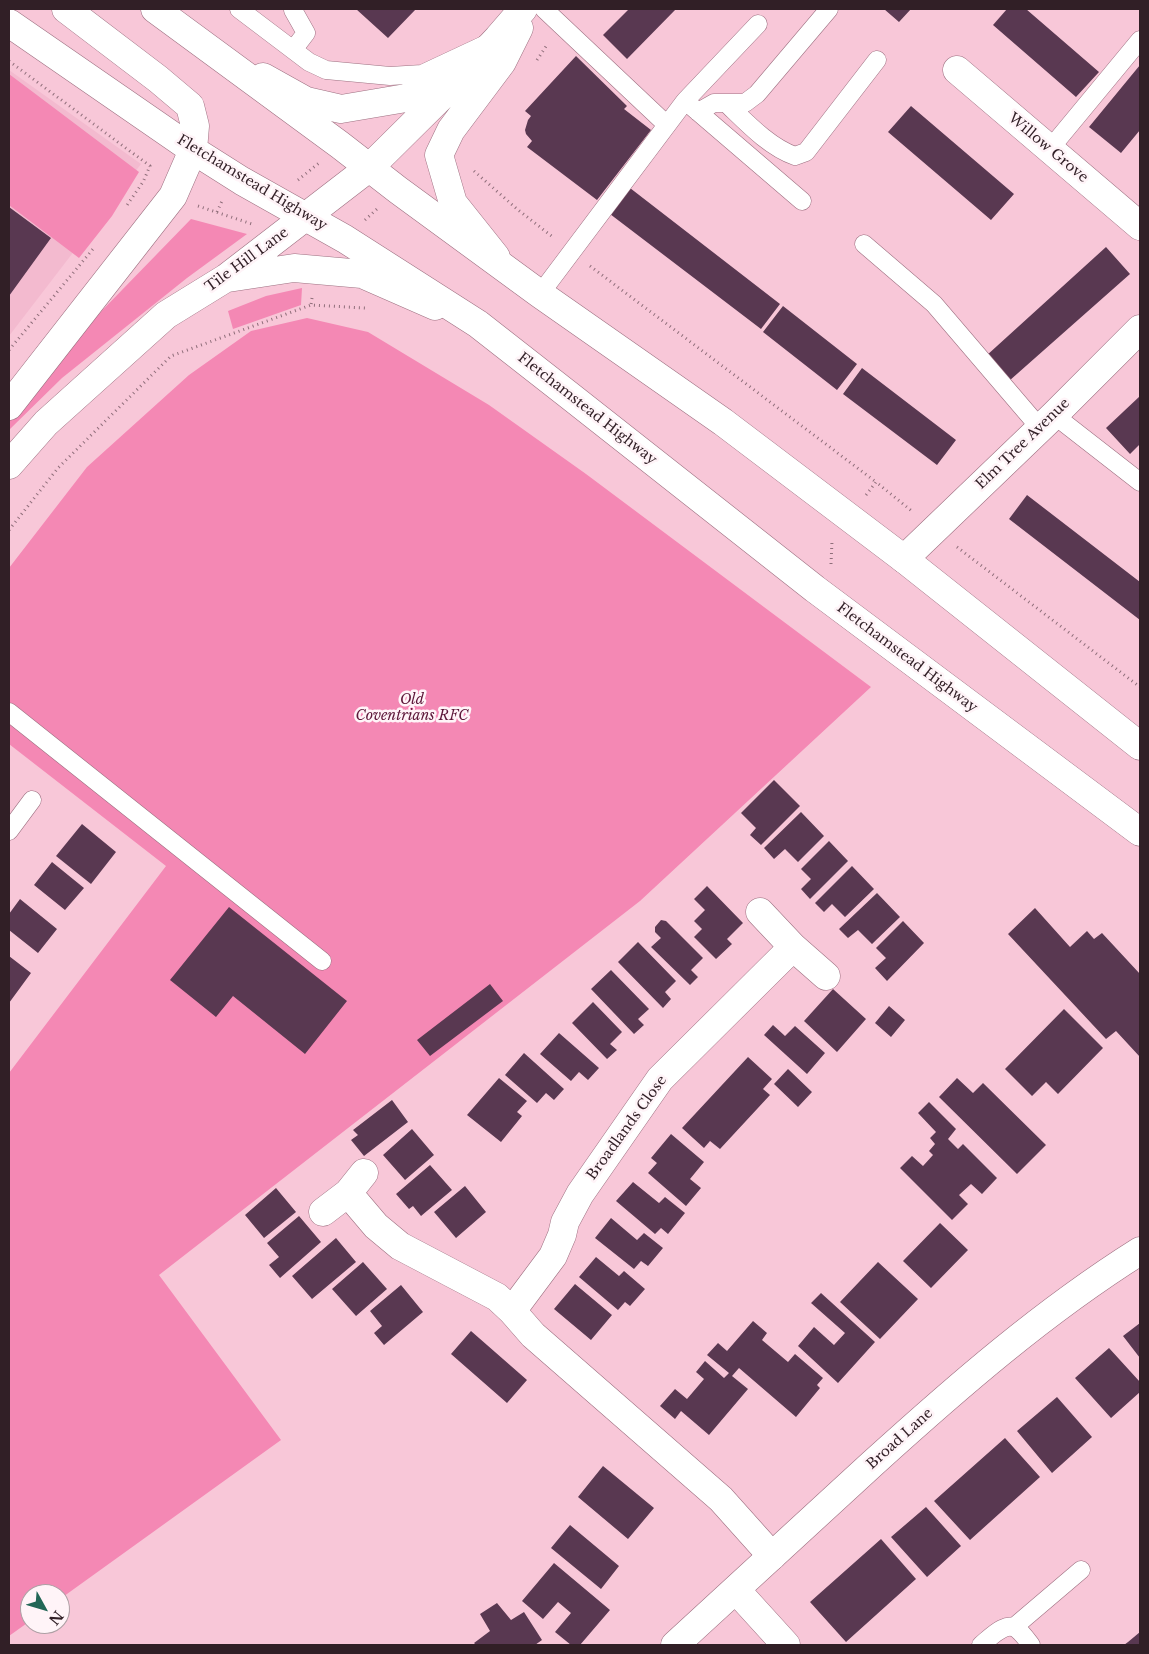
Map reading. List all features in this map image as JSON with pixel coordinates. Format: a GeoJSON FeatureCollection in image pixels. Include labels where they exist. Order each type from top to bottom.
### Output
{"type":"FeatureCollection","features":[{"type":"Feature","properties":{"kind":"main road"},"geometry":{"type":"LineString","coordinates":[[9,406],[173,196],[193,150],[195,126],[190,106],[158,79],[66,9]]}},
{"type":"Feature","properties":{"kind":"main road"},"geometry":{"type":"LineString","coordinates":[[155,9],[540,294],[723,422],[904,559],[1140,746]]}},
{"type":"Feature","properties":{"kind":"main road","name":"Tile Hill Lane"},"geometry":{"type":"LineString","coordinates":[[9,465],[46,423],[166,315],[226,278],[370,167],[464,74],[523,9]]}},
{"type":"Feature","properties":{"kind":"main road"},"geometry":{"type":"LineString","coordinates":[[503,266],[453,203],[439,155],[451,130],[502,62],[528,9]]}},
{"type":"Feature","properties":{"kind":"main road","name":"Fletchamstead Highway"},"geometry":{"type":"LineString","coordinates":[[9,23],[193,150],[242,181],[345,239],[478,324],[815,589],[1140,832]]}},
{"type":"Feature","properties":{"kind":"main road"},"geometry":{"type":"LineString","coordinates":[[202,44],[306,101],[341,108],[406,98],[464,74]]}},
{"type":"Feature","properties":{"kind":"main road","name":"Willow Grove"},"geometry":{"type":"LineString","coordinates":[[956,70],[1140,226]]}},
{"type":"Feature","properties":{"kind":"main road"},"geometry":{"type":"LineString","coordinates":[[226,278],[294,268],[362,274],[478,324]]}},
{"type":"Feature","properties":{"kind":"main road","name":"Elm Tree Avenue"},"geometry":{"type":"LineString","coordinates":[[904,559],[1140,329]]}},
{"type":"Feature","properties":{"kind":"main road"},"geometry":{"type":"LineString","coordinates":[[760,912],[826,976]]}},
{"type":"Feature","properties":{"kind":"main road","name":"Broadlands Close"},"geometry":{"type":"LineString","coordinates":[[512,1311],[553,1256],[565,1222],[580,1194],[660,1079],[794,947]]}},
{"type":"Feature","properties":{"kind":"main road"},"geometry":{"type":"LineString","coordinates":[[323,1212],[356,1183],[376,1226],[400,1246],[497,1297],[533,1334],[722,1498],[772,1556]]}},
{"type":"Feature","properties":{"kind":"main road","name":"Broad Lane"},"geometry":{"type":"LineString","coordinates":[[674,1645],[910,1430],[1007,1346],[1116,1266],[1140,1251]]}},
{"type":"Feature","properties":{"kind":"main road"},"geometry":{"type":"LineString","coordinates":[[736,1590],[786,1645]]}},
{"type":"Feature","properties":{"kind":"lane"},"geometry":{"type":"LineString","coordinates":[[239,9],[309,62],[326,70],[390,76],[422,74],[498,38]]}},
{"type":"Feature","properties":{"kind":"lane"},"geometry":{"type":"LineString","coordinates":[[544,9],[667,125]]}},
{"type":"Feature","properties":{"kind":"lane"},"geometry":{"type":"LineString","coordinates":[[692,107],[714,103],[745,103],[757,94],[829,9]]}},
{"type":"Feature","properties":{"kind":"lane"},"geometry":{"type":"LineString","coordinates":[[293,10],[306,33],[293,50]]}},
{"type":"Feature","properties":{"kind":"lane"},"geometry":{"type":"LineString","coordinates":[[540,294],[667,125],[692,107],[758,24]]}},
{"type":"Feature","properties":{"kind":"lane"},"geometry":{"type":"LineString","coordinates":[[1049,150],[1140,40]]}},
{"type":"Feature","properties":{"kind":"lane"},"geometry":{"type":"LineString","coordinates":[[726,103],[764,137],[785,153],[795,156],[806,152],[878,60]]}},
{"type":"Feature","properties":{"kind":"lane"},"geometry":{"type":"LineString","coordinates":[[692,107],[802,200]]}},
{"type":"Feature","properties":{"kind":"lane"},"geometry":{"type":"LineString","coordinates":[[864,244],[934,304],[1047,421],[1140,482]]}},
{"type":"Feature","properties":{"kind":"lane"},"geometry":{"type":"LineString","coordinates":[[9,712],[322,961]]}},
{"type":"Feature","properties":{"kind":"lane"},"geometry":{"type":"LineString","coordinates":[[9,831],[32,800]]}},
{"type":"Feature","properties":{"kind":"lane"},"geometry":{"type":"LineString","coordinates":[[1014,1627],[1081,1570]]}},
{"type":"Feature","properties":{"kind":"lane"},"geometry":{"type":"LineString","coordinates":[[981,1645],[1002,1628],[1011,1626],[1017,1628],[1031,1645]]}},
{"type":"Feature","properties":{"kind":"path"},"geometry":{"type":"LineString","coordinates":[[9,61],[150,166],[143,182],[121,214]]}},
{"type":"Feature","properties":{"kind":"path"},"geometry":{"type":"LineString","coordinates":[[473,170],[517,209],[572,252],[876,482]]}},
{"type":"Feature","properties":{"kind":"path"},"geometry":{"type":"LineString","coordinates":[[204,208],[255,225]]}},
{"type":"Feature","properties":{"kind":"path"},"geometry":{"type":"LineString","coordinates":[[9,350],[97,244]]}},
{"type":"Feature","properties":{"kind":"path"},"geometry":{"type":"LineString","coordinates":[[9,530],[58,468],[171,356],[311,305]]}},
{"type":"Feature","properties":{"kind":"path"},"geometry":{"type":"LineString","coordinates":[[934,529],[1140,688]]}},
{"type":"Feature","properties":{"kind":"shaded area"},"geometry":{"type":"Polygon","coordinates":[[[9,70],[141,164],[9,336],[9,70]]]}},
{"type":"Feature","properties":{"kind":"green space"},"geometry":{"type":"Polygon","coordinates":[[[9,74],[139,172],[112,216],[79,258],[9,205],[9,74]]]}},
{"type":"Feature","properties":{"kind":"green space"},"geometry":{"type":"Polygon","coordinates":[[[191,219],[247,234],[187,278],[62,378],[9,430],[9,420],[15,412],[87,326],[191,219]]]}},
{"type":"Feature","properties":{"kind":"green space"},"geometry":{"type":"Polygon","coordinates":[[[302,288],[301,305],[233,329],[228,311],[266,296],[302,288]]]}},
{"type":"Feature","properties":{"kind":"green space","name":"Old Coventrians RFC"},"geometry":{"type":"Polygon","coordinates":[[[307,318],[368,332],[489,405],[586,474],[871,687],[640,901],[159,1275],[281,1440],[70,1592],[70,1584],[20,1584],[20,1628],[9,1636],[9,1073],[166,866],[9,744],[9,568],[87,467],[189,375],[251,331],[307,318]]]}},
{"type":"Feature","properties":{"kind":"building"},"geometry":{"type":"Polygon","coordinates":[[[356,9],[416,9],[388,38],[356,9]]]}},
{"type":"Feature","properties":{"kind":"building"},"geometry":{"type":"Polygon","coordinates":[[[629,9],[676,9],[627,59],[603,35],[629,9]]]}},
{"type":"Feature","properties":{"kind":"building"},"geometry":{"type":"Polygon","coordinates":[[[884,9],[911,9],[899,22],[884,9]]]}},
{"type":"Feature","properties":{"kind":"building"},"geometry":{"type":"Polygon","coordinates":[[[1007,9],[1026,9],[1099,72],[1076,97],[993,25],[1007,9]]]}},
{"type":"Feature","properties":{"kind":"building"},"geometry":{"type":"Polygon","coordinates":[[[576,56],[627,106],[624,109],[651,130],[597,200],[527,147],[532,141],[525,130],[531,116],[525,111],[576,56]]]}},
{"type":"Feature","properties":{"kind":"building"},"geometry":{"type":"Polygon","coordinates":[[[1140,65],[1140,130],[1121,153],[1089,127],[1140,65]]]}},
{"type":"Feature","properties":{"kind":"building"},"geometry":{"type":"Polygon","coordinates":[[[911,106],[1014,194],[991,220],[888,132],[911,106]]]}},
{"type":"Feature","properties":{"kind":"building"},"geometry":{"type":"Polygon","coordinates":[[[630,188],[780,304],[761,329],[610,214],[630,188]]]}},
{"type":"Feature","properties":{"kind":"building"},"geometry":{"type":"Polygon","coordinates":[[[9,207],[51,238],[9,296],[9,207]]]}},
{"type":"Feature","properties":{"kind":"building"},"geometry":{"type":"Polygon","coordinates":[[[1106,247],[1130,274],[1009,381],[986,356],[1106,247]]]}},
{"type":"Feature","properties":{"kind":"building"},"geometry":{"type":"Polygon","coordinates":[[[783,306],[857,364],[837,390],[763,332],[783,306]]]}},
{"type":"Feature","properties":{"kind":"building"},"geometry":{"type":"Polygon","coordinates":[[[862,368],[956,440],[937,465],[843,394],[862,368]]]}},
{"type":"Feature","properties":{"kind":"building"},"geometry":{"type":"Polygon","coordinates":[[[1140,396],[1140,444],[1130,454],[1106,428],[1140,396]]]}},
{"type":"Feature","properties":{"kind":"building"},"geometry":{"type":"Polygon","coordinates":[[[1027,495],[1140,582],[1140,620],[1009,519],[1027,495]]]}},
{"type":"Feature","properties":{"kind":"building"},"geometry":{"type":"Polygon","coordinates":[[[774,780],[800,806],[761,845],[750,835],[756,828],[741,813],[774,780]]]}},
{"type":"Feature","properties":{"kind":"building"},"geometry":{"type":"Polygon","coordinates":[[[801,812],[824,836],[798,862],[785,849],[774,859],[764,848],[801,812]]]}},
{"type":"Feature","properties":{"kind":"building"},"geometry":{"type":"Polygon","coordinates":[[[82,824],[116,852],[91,884],[56,856],[82,824]]]}},
{"type":"Feature","properties":{"kind":"building"},"geometry":{"type":"Polygon","coordinates":[[[829,841],[848,861],[810,899],[801,889],[811,879],[801,869],[829,841]]]}},
{"type":"Feature","properties":{"kind":"building"},"geometry":{"type":"Polygon","coordinates":[[[52,862],[84,888],[65,910],[34,885],[52,862]]]}},
{"type":"Feature","properties":{"kind":"building"},"geometry":{"type":"Polygon","coordinates":[[[852,866],[874,889],[845,917],[832,904],[824,912],[815,903],[852,866]]]}},
{"type":"Feature","properties":{"kind":"building"},"geometry":{"type":"Polygon","coordinates":[[[707,886],[743,923],[727,939],[732,944],[716,959],[694,937],[702,929],[694,921],[705,910],[694,899],[707,886]]]}},
{"type":"Feature","properties":{"kind":"building"},"geometry":{"type":"Polygon","coordinates":[[[877,893],[900,917],[872,944],[858,930],[848,938],[839,929],[877,893]]]}},
{"type":"Feature","properties":{"kind":"building"},"geometry":{"type":"Polygon","coordinates":[[[20,899],[57,929],[38,953],[9,930],[9,914],[20,899]]]}},
{"type":"Feature","properties":{"kind":"building"},"geometry":{"type":"Polygon","coordinates":[[[229,907],[347,1001],[305,1054],[233,996],[216,1017],[170,980],[229,907]]]}},
{"type":"Feature","properties":{"kind":"building"},"geometry":{"type":"Polygon","coordinates":[[[1035,908],[1070,947],[1087,931],[1094,939],[1102,933],[1140,974],[1140,1057],[1116,1031],[1106,1039],[1008,934],[1035,908]]]}},
{"type":"Feature","properties":{"kind":"building"},"geometry":{"type":"Polygon","coordinates":[[[661,920],[666,921],[703,958],[691,970],[698,977],[690,985],[651,947],[661,938],[655,932],[655,927],[661,920]]]}},
{"type":"Feature","properties":{"kind":"building"},"geometry":{"type":"Polygon","coordinates":[[[903,921],[924,943],[887,981],[875,968],[886,958],[876,948],[903,921]]]}},
{"type":"Feature","properties":{"kind":"building"},"geometry":{"type":"Polygon","coordinates":[[[638,942],[676,981],[665,992],[671,999],[663,1008],[618,962],[638,942]]]}},
{"type":"Feature","properties":{"kind":"building"},"geometry":{"type":"Polygon","coordinates":[[[9,956],[31,973],[9,1003],[9,956]]]}},
{"type":"Feature","properties":{"kind":"building"},"geometry":{"type":"Polygon","coordinates":[[[611,970],[649,1009],[638,1019],[644,1025],[634,1034],[591,989],[611,970]]]}},
{"type":"Feature","properties":{"kind":"building"},"geometry":{"type":"Polygon","coordinates":[[[490,984],[503,1001],[430,1056],[417,1040],[490,984]]]}},
{"type":"Feature","properties":{"kind":"building"},"geometry":{"type":"Polygon","coordinates":[[[833,989],[866,1019],[837,1052],[804,1021],[833,989]]]}},
{"type":"Feature","properties":{"kind":"building"},"geometry":{"type":"Polygon","coordinates":[[[593,1002],[622,1032],[610,1044],[617,1050],[607,1059],[572,1023],[593,1002]]]}},
{"type":"Feature","properties":{"kind":"building"},"geometry":{"type":"Polygon","coordinates":[[[889,1006],[905,1020],[891,1037],[875,1023],[889,1006]]]}},
{"type":"Feature","properties":{"kind":"building"},"geometry":{"type":"Polygon","coordinates":[[[1064,1009],[1103,1048],[1058,1094],[1046,1082],[1032,1096],[1005,1069],[1064,1009]]]}},
{"type":"Feature","properties":{"kind":"building"},"geometry":{"type":"Polygon","coordinates":[[[773,1025],[785,1036],[795,1026],[825,1053],[807,1074],[764,1035],[773,1025]]]}},
{"type":"Feature","properties":{"kind":"building"},"geometry":{"type":"Polygon","coordinates":[[[559,1033],[599,1068],[588,1080],[579,1072],[571,1081],[540,1054],[559,1033]]]}},
{"type":"Feature","properties":{"kind":"building"},"geometry":{"type":"Polygon","coordinates":[[[524,1053],[564,1089],[554,1100],[546,1093],[537,1103],[505,1075],[524,1053]]]}},
{"type":"Feature","properties":{"kind":"building"},"geometry":{"type":"Polygon","coordinates":[[[748,1057],[772,1079],[763,1089],[770,1095],[720,1149],[710,1141],[704,1148],[682,1128],[748,1057]]]}},
{"type":"Feature","properties":{"kind":"building"},"geometry":{"type":"Polygon","coordinates":[[[788,1069],[812,1092],[798,1107],[774,1084],[788,1069]]]}},
{"type":"Feature","properties":{"kind":"building"},"geometry":{"type":"Polygon","coordinates":[[[499,1078],[527,1101],[517,1112],[522,1116],[501,1142],[467,1115],[499,1078]]]}},
{"type":"Feature","properties":{"kind":"building"},"geometry":{"type":"Polygon","coordinates":[[[957,1078],[973,1093],[983,1083],[1046,1145],[1017,1174],[939,1097],[957,1078]]]}},
{"type":"Feature","properties":{"kind":"building"},"geometry":{"type":"Polygon","coordinates":[[[392,1100],[408,1122],[364,1156],[351,1140],[358,1135],[353,1130],[392,1100]]]}},
{"type":"Feature","properties":{"kind":"building"},"geometry":{"type":"Polygon","coordinates":[[[929,1102],[956,1129],[948,1139],[958,1149],[963,1144],[997,1178],[982,1194],[971,1184],[959,1195],[968,1204],[952,1220],[900,1168],[912,1156],[923,1166],[933,1155],[929,1151],[935,1144],[930,1138],[936,1132],[918,1113],[929,1102]]]}},
{"type":"Feature","properties":{"kind":"building"},"geometry":{"type":"Polygon","coordinates":[[[412,1129],[434,1155],[405,1180],[383,1155],[412,1129]]]}},
{"type":"Feature","properties":{"kind":"building"},"geometry":{"type":"Polygon","coordinates":[[[671,1134],[704,1162],[690,1179],[701,1188],[686,1206],[648,1173],[657,1163],[651,1158],[671,1134]]]}},
{"type":"Feature","properties":{"kind":"building"},"geometry":{"type":"Polygon","coordinates":[[[430,1165],[452,1190],[421,1216],[413,1206],[409,1209],[396,1194],[430,1165]]]}},
{"type":"Feature","properties":{"kind":"building"},"geometry":{"type":"Polygon","coordinates":[[[633,1182],[659,1203],[665,1197],[685,1213],[668,1234],[661,1228],[655,1234],[616,1201],[633,1182]]]}},
{"type":"Feature","properties":{"kind":"building"},"geometry":{"type":"Polygon","coordinates":[[[465,1186],[486,1212],[456,1238],[434,1212],[465,1186]]]}},
{"type":"Feature","properties":{"kind":"building"},"geometry":{"type":"Polygon","coordinates":[[[276,1188],[296,1212],[264,1238],[245,1215],[276,1188]]]}},
{"type":"Feature","properties":{"kind":"building"},"geometry":{"type":"Polygon","coordinates":[[[299,1216],[321,1242],[280,1278],[269,1265],[279,1257],[267,1243],[299,1216]]]}},
{"type":"Feature","properties":{"kind":"building"},"geometry":{"type":"Polygon","coordinates":[[[611,1218],[637,1240],[644,1233],[663,1248],[648,1266],[641,1261],[634,1269],[595,1238],[611,1218]]]}},
{"type":"Feature","properties":{"kind":"building"},"geometry":{"type":"Polygon","coordinates":[[[940,1223],[968,1250],[931,1288],[903,1261],[940,1223]]]}},
{"type":"Feature","properties":{"kind":"building"},"geometry":{"type":"Polygon","coordinates":[[[336,1238],[356,1262],[312,1299],[292,1276],[336,1238]]]}},
{"type":"Feature","properties":{"kind":"building"},"geometry":{"type":"Polygon","coordinates":[[[596,1257],[619,1276],[624,1271],[645,1289],[630,1306],[625,1302],[618,1310],[579,1277],[596,1257]]]}},
{"type":"Feature","properties":{"kind":"building"},"geometry":{"type":"Polygon","coordinates":[[[363,1262],[387,1289],[356,1316],[332,1289],[363,1262]]]}},
{"type":"Feature","properties":{"kind":"building"},"geometry":{"type":"Polygon","coordinates":[[[878,1262],[918,1299],[880,1339],[840,1302],[878,1262]]]}},
{"type":"Feature","properties":{"kind":"building"},"geometry":{"type":"Polygon","coordinates":[[[575,1284],[612,1315],[591,1340],[554,1309],[575,1284]]]}},
{"type":"Feature","properties":{"kind":"building"},"geometry":{"type":"Polygon","coordinates":[[[401,1285],[423,1312],[384,1345],[374,1333],[382,1326],[370,1311],[401,1285]]]}},
{"type":"Feature","properties":{"kind":"building"},"geometry":{"type":"Polygon","coordinates":[[[821,1293],[875,1342],[838,1383],[798,1346],[814,1327],[834,1345],[845,1333],[811,1303],[821,1293]]]}},
{"type":"Feature","properties":{"kind":"building"},"geometry":{"type":"Polygon","coordinates":[[[753,1321],[767,1333],[762,1340],[788,1362],[795,1354],[823,1378],[817,1385],[820,1388],[796,1417],[739,1368],[732,1376],[748,1389],[709,1435],[681,1411],[675,1419],[660,1406],[675,1389],[687,1399],[704,1379],[696,1372],[705,1361],[724,1378],[729,1373],[707,1355],[718,1343],[727,1351],[753,1321]]]}},
{"type":"Feature","properties":{"kind":"building"},"geometry":{"type":"Polygon","coordinates":[[[1140,1323],[1140,1358],[1123,1336],[1140,1323]]]}},
{"type":"Feature","properties":{"kind":"building"},"geometry":{"type":"Polygon","coordinates":[[[471,1331],[527,1380],[507,1403],[451,1354],[471,1331]]]}},
{"type":"Feature","properties":{"kind":"building"},"geometry":{"type":"Polygon","coordinates":[[[1109,1348],[1140,1382],[1140,1392],[1111,1418],[1075,1378],[1109,1348]]]}},
{"type":"Feature","properties":{"kind":"building"},"geometry":{"type":"Polygon","coordinates":[[[1057,1397],[1092,1437],[1052,1473],[1017,1431],[1057,1397]]]}},
{"type":"Feature","properties":{"kind":"building"},"geometry":{"type":"Polygon","coordinates":[[[1005,1438],[1040,1477],[970,1540],[934,1501],[1005,1438]]]}},
{"type":"Feature","properties":{"kind":"building"},"geometry":{"type":"Polygon","coordinates":[[[603,1466],[654,1508],[628,1539],[578,1497],[603,1466]]]}},
{"type":"Feature","properties":{"kind":"building"},"geometry":{"type":"Polygon","coordinates":[[[926,1507],[961,1546],[927,1577],[891,1537],[926,1507]]]}},
{"type":"Feature","properties":{"kind":"building"},"geometry":{"type":"Polygon","coordinates":[[[570,1525],[619,1566],[601,1589],[551,1548],[570,1525]]]}},
{"type":"Feature","properties":{"kind":"building"},"geometry":{"type":"Polygon","coordinates":[[[881,1539],[916,1579],[846,1642],[810,1602],[881,1539]]]}},
{"type":"Feature","properties":{"kind":"building"},"geometry":{"type":"Polygon","coordinates":[[[554,1563],[610,1610],[580,1645],[571,1645],[555,1632],[571,1613],[558,1602],[543,1619],[522,1601],[554,1563]]]}},
{"type":"Feature","properties":{"kind":"building"},"geometry":{"type":"Polygon","coordinates":[[[497,1603],[511,1620],[524,1612],[542,1640],[535,1645],[476,1645],[474,1643],[490,1631],[480,1614],[497,1603]]]}},
{"type":"Feature","properties":{"kind":"building"},"geometry":{"type":"Polygon","coordinates":[[[1140,1632],[1140,1645],[1124,1645],[1128,1642],[1140,1632]]]}}]}
